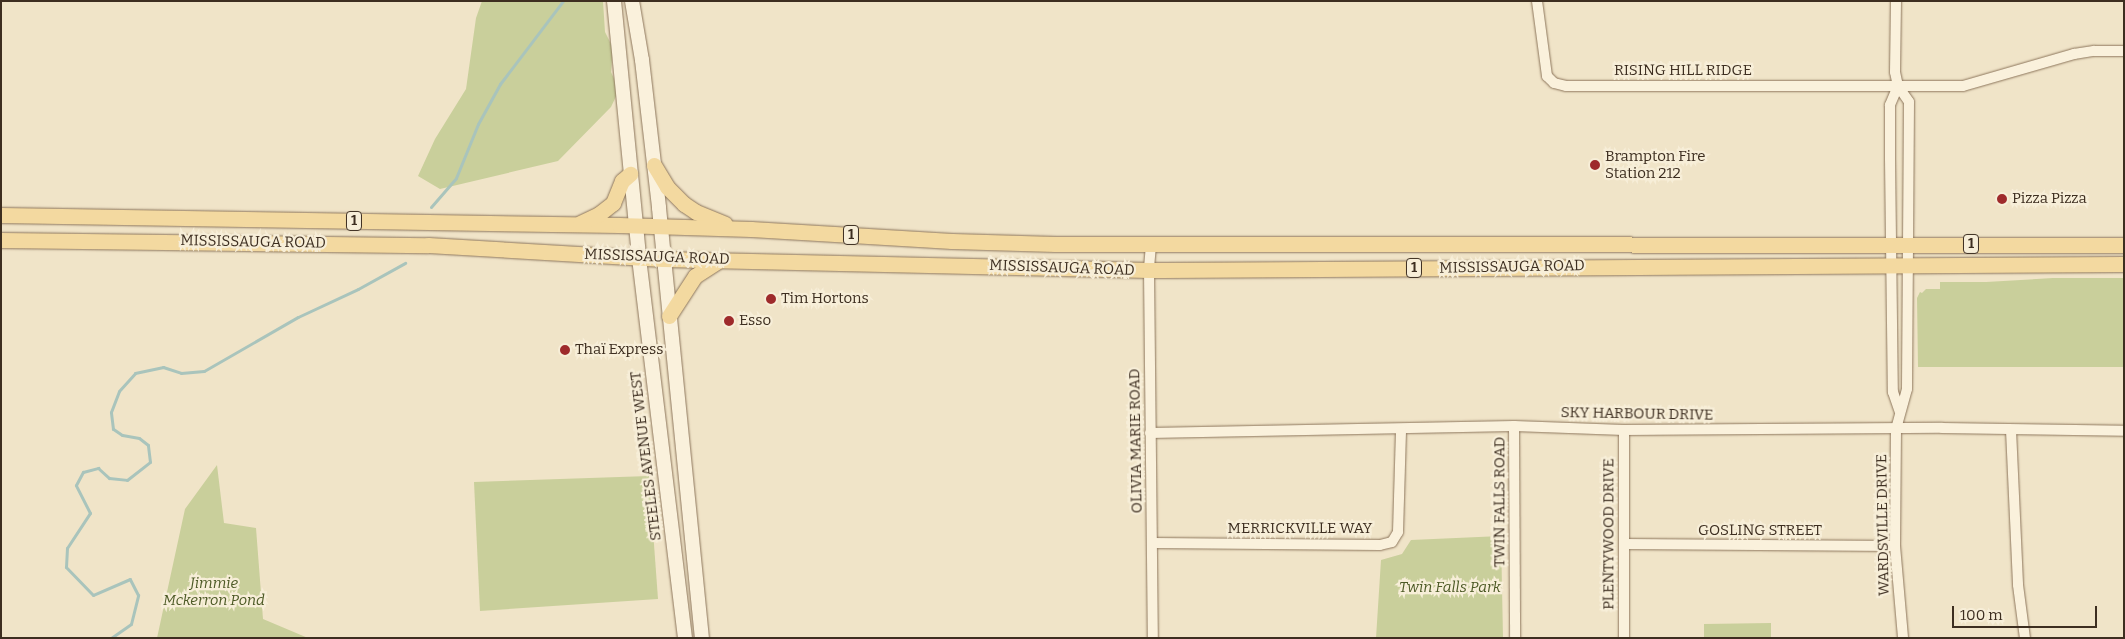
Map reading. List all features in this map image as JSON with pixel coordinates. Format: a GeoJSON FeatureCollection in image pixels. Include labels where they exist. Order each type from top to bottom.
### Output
{"type":"FeatureCollection","features":[{"type":"Feature","properties":{"kind":"main road","name":"STEELES AVENUE WEST"},"geometry":{"type":"LineString","coordinates":[[614,1],[638,258],[685,638]]}},
{"type":"Feature","properties":{"kind":"main road"},"geometry":{"type":"LineString","coordinates":[[632,1],[654,165],[702,638]]}},
{"type":"Feature","properties":{"kind":"main road"},"geometry":{"type":"LineString","coordinates":[[654,165],[673,194],[696,212],[717,222],[751,230]]}},
{"type":"Feature","properties":{"kind":"main road"},"geometry":{"type":"LineString","coordinates":[[577,224],[599,214],[613,203],[622,182],[630,174]]}},
{"type":"Feature","properties":{"kind":"main road","name":"MISSISSAUGA ROAD"},"geometry":{"type":"LineString","coordinates":[[1,215],[577,224],[751,230],[952,241],[1151,245],[2124,245]]}},
{"type":"Feature","properties":{"kind":"main road","name":"MISSISSAUGA ROAD"},"geometry":{"type":"LineString","coordinates":[[1,240],[428,245],[663,259],[1149,270],[2124,264]]}},
{"type":"Feature","properties":{"kind":"main road"},"geometry":{"type":"LineString","coordinates":[[669,316],[695,276],[721,260]]}},
{"type":"Feature","properties":{"kind":"street","name":"RISING HILL RIDGE"},"geometry":{"type":"LineString","coordinates":[[1537,1],[1544,64],[1550,79],[1558,85],[1898,86]]}},
{"type":"Feature","properties":{"kind":"street"},"geometry":{"type":"LineString","coordinates":[[1896,1],[1896,72],[1898,86],[1963,86],[2074,54],[2100,50],[2124,51]]}},
{"type":"Feature","properties":{"kind":"street","name":"WARDSVILLE DRIVE"},"geometry":{"type":"LineString","coordinates":[[1898,86],[1890,105],[1893,392],[1900,412]]}},
{"type":"Feature","properties":{"kind":"street","name":"WARDSVILLE DRIVE"},"geometry":{"type":"LineString","coordinates":[[1898,86],[1909,102],[1907,389],[1896,429],[1895,546],[1903,638]]}},
{"type":"Feature","properties":{"kind":"street","name":"OLIVIA MARIE ROAD"},"geometry":{"type":"LineString","coordinates":[[1151,245],[1149,270],[1153,638]]}},
{"type":"Feature","properties":{"kind":"street","name":"SKY HARBOUR DRIVE"},"geometry":{"type":"LineString","coordinates":[[1150,433],[1401,430],[1514,426],[1624,430],[1896,429],[2124,431]]}},
{"type":"Feature","properties":{"kind":"street","name":"TWIN FALLS ROAD"},"geometry":{"type":"LineString","coordinates":[[1514,426],[1515,638]]}},
{"type":"Feature","properties":{"kind":"street","name":"MERRICKVILLE WAY"},"geometry":{"type":"LineString","coordinates":[[1153,543],[1380,545],[1392,542],[1398,532],[1401,430]]}},
{"type":"Feature","properties":{"kind":"street","name":"PLENTYWOOD DRIVE"},"geometry":{"type":"LineString","coordinates":[[1624,430],[1624,638]]}},
{"type":"Feature","properties":{"kind":"street"},"geometry":{"type":"LineString","coordinates":[[2011,430],[2018,584],[2025,638]]}},
{"type":"Feature","properties":{"kind":"street","name":"GOSLING STREET"},"geometry":{"type":"LineString","coordinates":[[1624,544],[1895,546]]}},
{"type":"Feature","properties":{"kind":"green space"},"geometry":{"type":"Polygon","coordinates":[[[482,1],[603,1],[605,32],[613,48],[611,72],[619,90],[611,107],[558,161],[440,189],[418,176],[435,139],[466,89],[476,18],[482,1]]]}},
{"type":"Feature","properties":{"kind":"green space"},"geometry":{"type":"Polygon","coordinates":[[[2053,278],[2124,278],[2124,367],[1918,367],[1917,298],[1920,292],[1922,293],[1926,289],[1940,289],[1940,282],[1986,282],[2053,278]]]}},
{"type":"Feature","properties":{"kind":"green space","name":"Jimmie Mckerron Pond"},"geometry":{"type":"Polygon","coordinates":[[[217,465],[224,523],[256,528],[263,619],[308,638],[157,638],[185,509],[217,465]]]}},
{"type":"Feature","properties":{"kind":"green space"},"geometry":{"type":"Polygon","coordinates":[[[649,476],[658,599],[480,611],[474,482],[649,476]]]}},
{"type":"Feature","properties":{"kind":"green space","name":"Twin Falls Park"},"geometry":{"type":"Polygon","coordinates":[[[1501,536],[1503,638],[1376,638],[1381,560],[1402,554],[1411,540],[1501,536]]]}},
{"type":"Feature","properties":{"kind":"green space"},"geometry":{"type":"Polygon","coordinates":[[[1771,623],[1771,638],[1704,638],[1704,624],[1771,623]]]}},
{"type":"Feature","properties":{"kind":"waterway"},"geometry":{"type":"LineString","coordinates":[[431,207],[456,178],[478,124],[500,84],[563,1]]}},
{"type":"Feature","properties":{"kind":"waterway"},"geometry":{"type":"LineString","coordinates":[[111,638],[131,624],[138,595],[130,579],[93,595],[66,567],[67,548],[90,513],[76,485],[83,472],[98,468],[109,478],[127,480],[150,462],[148,445],[139,438],[122,435],[113,429],[111,412],[119,391],[135,373],[163,367],[181,373],[204,371],[298,317],[358,289],[405,263]]}},
{"type":"Feature","properties":{"kind":"place","name":"Brampton Fire Station 212"},"geometry":{"type":"Point","coordinates":[1595,165]}},
{"type":"Feature","properties":{"kind":"place","name":"Pizza Pizza"},"geometry":{"type":"Point","coordinates":[2002,199]}},
{"type":"Feature","properties":{"kind":"place","name":"Tim Hortons"},"geometry":{"type":"Point","coordinates":[771,299]}},
{"type":"Feature","properties":{"kind":"place","name":"Esso"},"geometry":{"type":"Point","coordinates":[729,321]}},
{"type":"Feature","properties":{"kind":"place","name":"Thaï Express"},"geometry":{"type":"Point","coordinates":[565,350]}}]}
